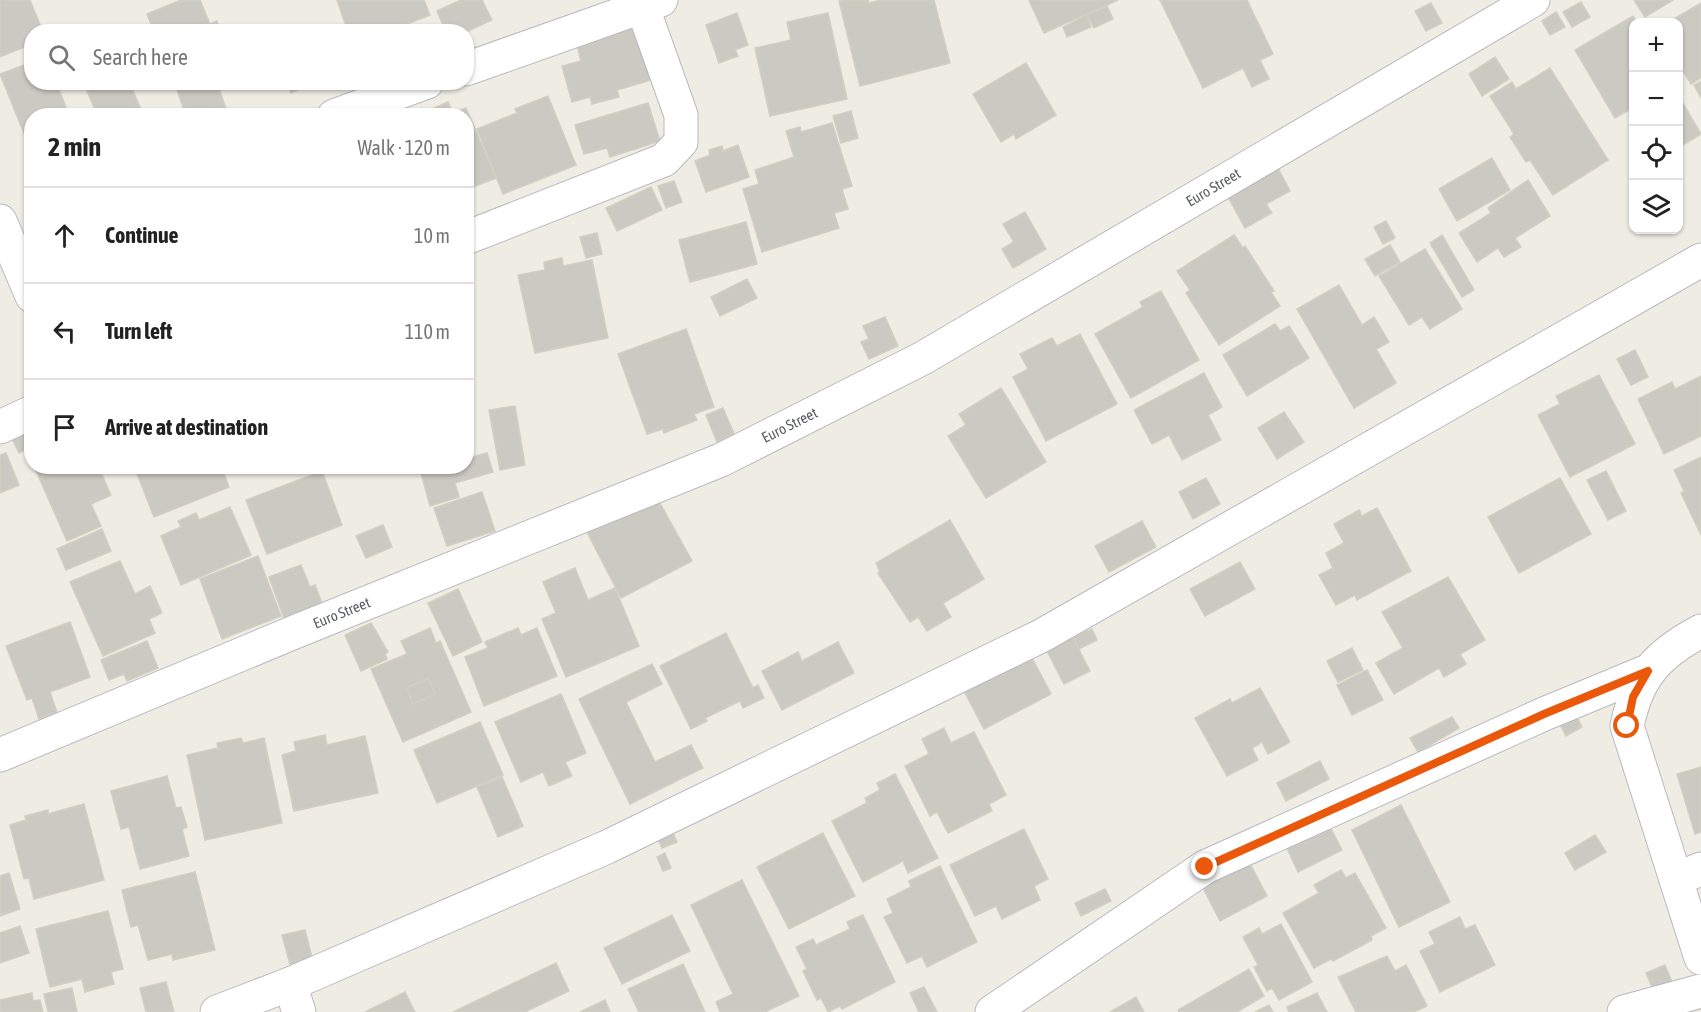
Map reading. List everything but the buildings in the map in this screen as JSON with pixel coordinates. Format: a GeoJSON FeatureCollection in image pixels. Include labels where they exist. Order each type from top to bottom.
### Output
{"type":"FeatureCollection","features":[{"type":"Feature","properties":{"kind":"street","name":"Euro Street"},"geometry":{"type":"LineString","coordinates":[[0,754],[721,460],[923,358],[1533,0]]}},
{"type":"Feature","properties":{"kind":"street"},"geometry":{"type":"LineString","coordinates":[[474,66],[648,2],[681,115],[681,142],[664,160],[474,235]]}},
{"type":"Feature","properties":{"kind":"street"},"geometry":{"type":"LineString","coordinates":[[356,108],[405,90]]}},
{"type":"Feature","properties":{"kind":"street"},"geometry":{"type":"LineString","coordinates":[[13,225],[24,266]]}},
{"type":"Feature","properties":{"kind":"street"},"geometry":{"type":"LineString","coordinates":[[217,1012],[294,998],[1041,636],[1701,260]]}},
{"type":"Feature","properties":{"kind":"street"},"geometry":{"type":"LineString","coordinates":[[0,427],[24,416]]}},
{"type":"Feature","properties":{"kind":"street"},"geometry":{"type":"LineString","coordinates":[[1701,631],[1677,644],[1648,671],[1633,697],[1627,726],[1688,874],[1701,958]]}},
{"type":"Feature","properties":{"kind":"street"},"geometry":{"type":"LineString","coordinates":[[998,1011],[1205,867],[1544,714],[1648,671]]}},
{"type":"Feature","properties":{"kind":"street"},"geometry":{"type":"LineString","coordinates":[[1624,1012],[1701,991]]}},
{"type":"Feature","properties":{"kind":"route"},"geometry":{"type":"LineString","coordinates":[[1205,867],[1544,714],[1648,671],[1633,697],[1627,726]]}}]}
